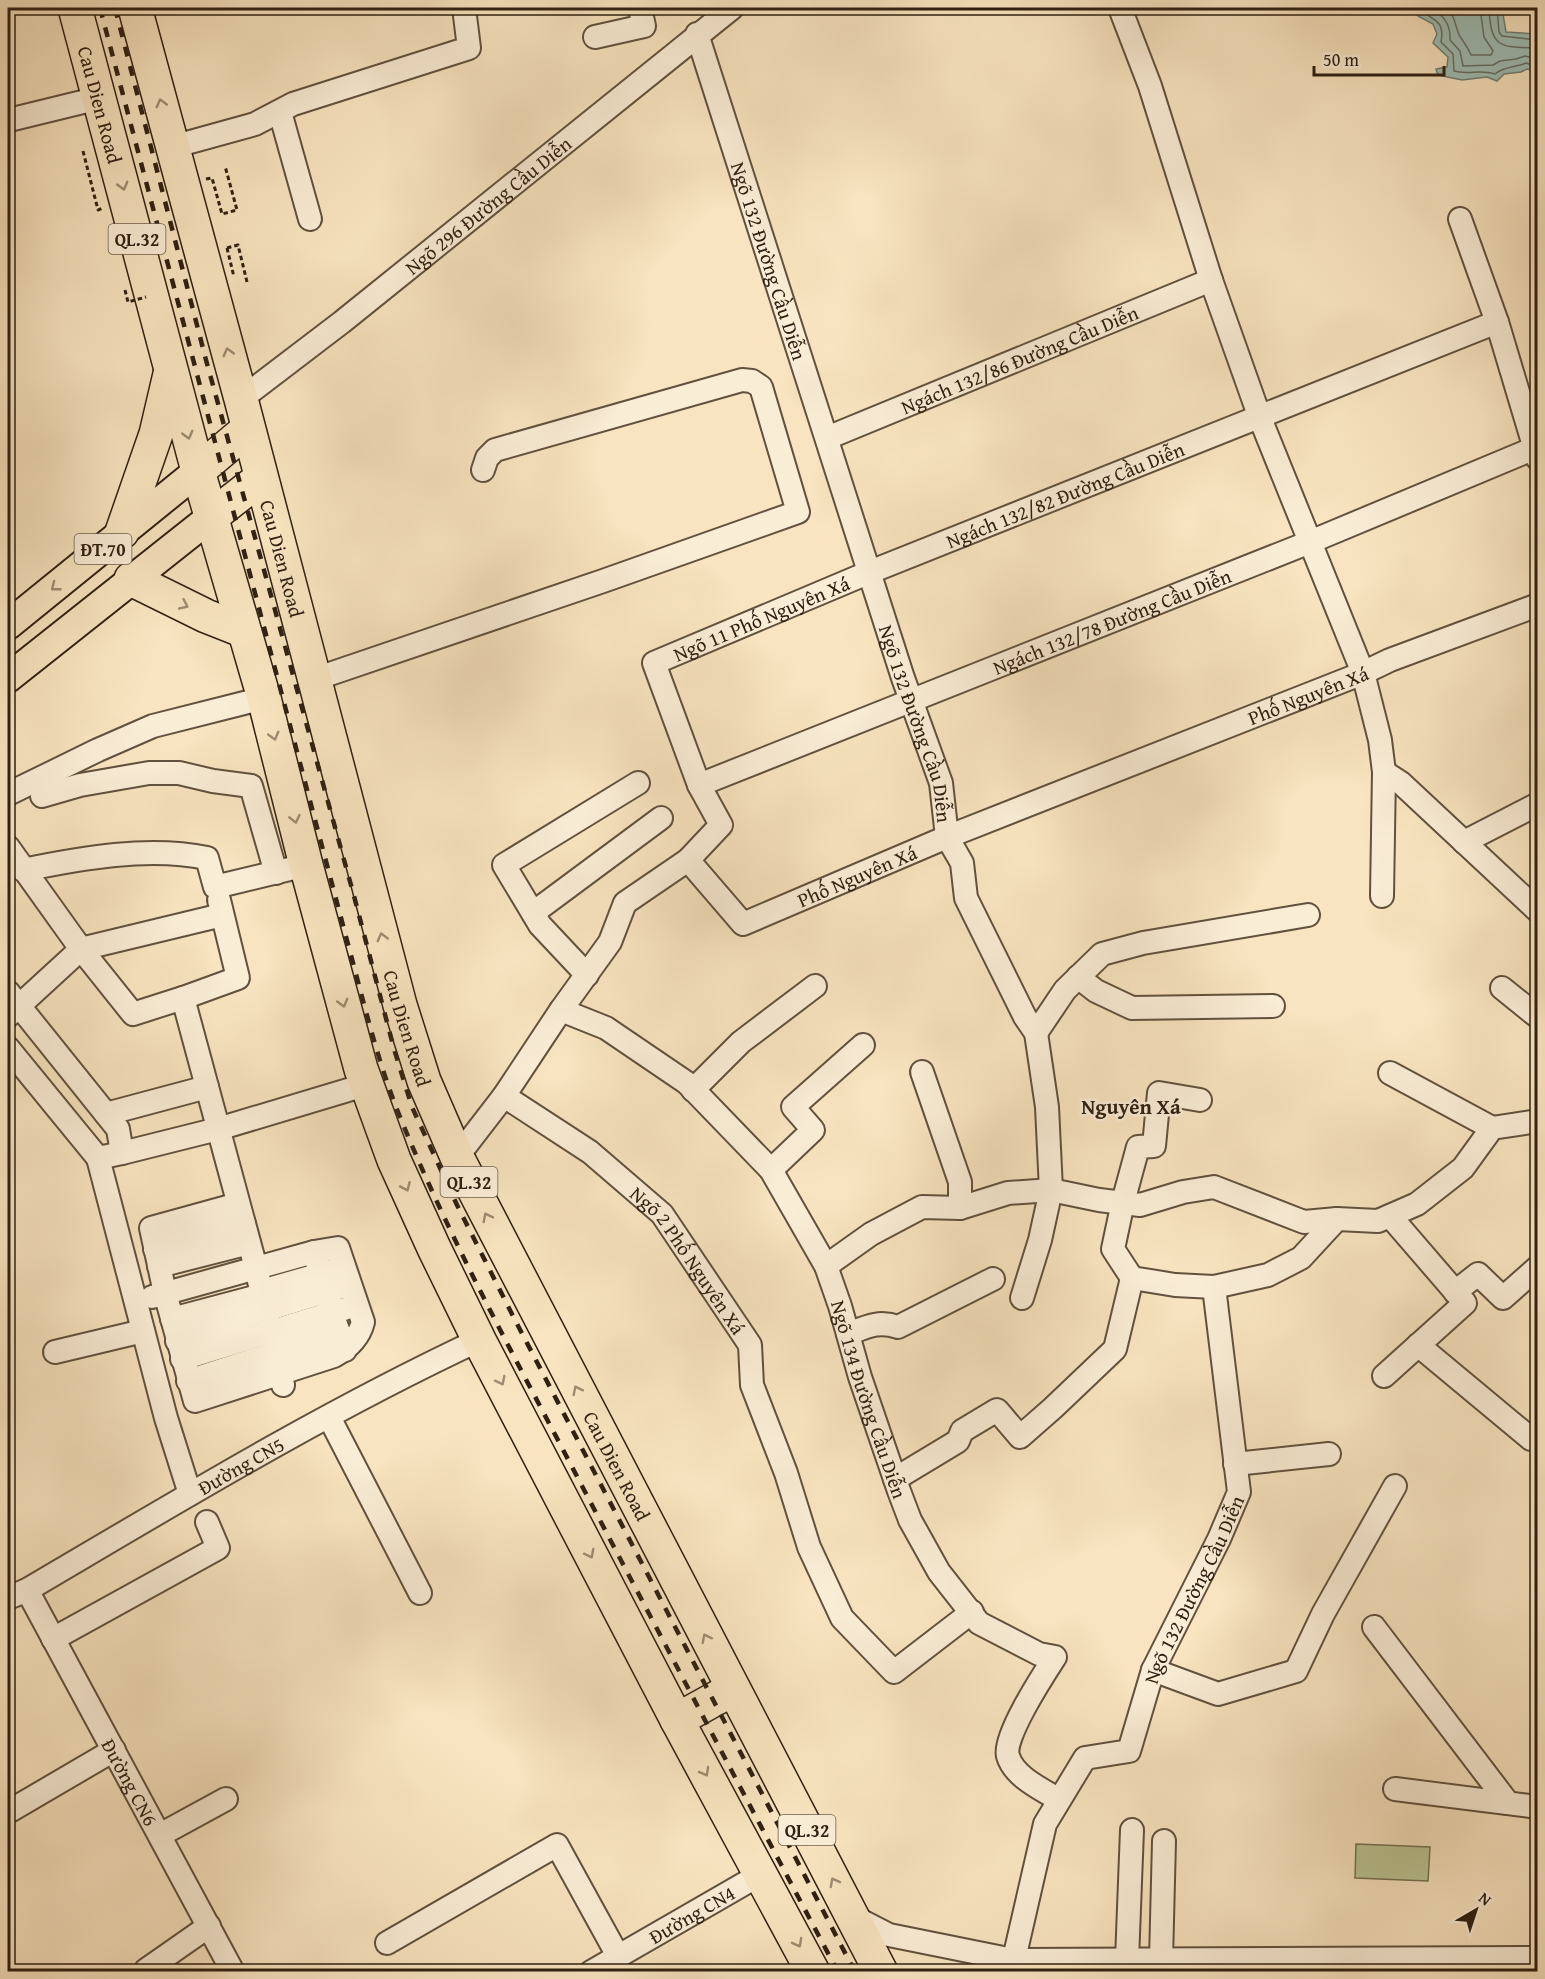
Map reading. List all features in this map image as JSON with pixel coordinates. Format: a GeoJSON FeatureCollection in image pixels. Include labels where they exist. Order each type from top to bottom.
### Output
{"type":"FeatureCollection","features":[{"type":"Feature","properties":{"kind":"highway","name":"Cau Dien Road"},"geometry":{"type":"LineString","coordinates":[[75,8],[198,471],[264,698],[291,869],[394,1160],[479,1340],[676,1720],[813,1971]]}},
{"type":"Feature","properties":{"kind":"highway","name":"Cau Dien Road"},"geometry":{"type":"LineString","coordinates":[[135,8],[400,1005],[424,1081],[457,1158],[881,1971]]}},
{"type":"Feature","properties":{"kind":"highway"},"geometry":{"type":"LineString","coordinates":[[122,532],[156,434],[171,370]]}},
{"type":"Feature","properties":{"kind":"highway","name":"ĐT.70"},"geometry":{"type":"LineString","coordinates":[[198,471],[244,414]]}},
{"type":"Feature","properties":{"kind":"highway","name":"ĐT.70"},"geometry":{"type":"LineString","coordinates":[[211,517],[261,478]]}},
{"type":"Feature","properties":{"kind":"highway"},"geometry":{"type":"LineString","coordinates":[[131,579],[206,616],[244,631]]}},
{"type":"Feature","properties":{"kind":"highway"},"geometry":{"type":"LineString","coordinates":[[676,1720],[733,1689]]}},
{"type":"Feature","properties":{"kind":"main road","name":"ĐT.70"},"geometry":{"type":"LineString","coordinates":[[8,625],[198,471]]}},
{"type":"Feature","properties":{"kind":"main road","name":"ĐT.70"},"geometry":{"type":"LineString","coordinates":[[8,678],[211,517]]}},
{"type":"Feature","properties":{"kind":"street"},"geometry":{"type":"LineString","coordinates":[[172,147],[255,124],[293,104],[469,48],[464,8]]}},
{"type":"Feature","properties":{"kind":"street"},"geometry":{"type":"LineString","coordinates":[[595,38],[644,26],[640,8]]}},
{"type":"Feature","properties":{"kind":"street"},"geometry":{"type":"LineString","coordinates":[[1120,8],[1150,86],[1211,280],[1260,417],[1363,673],[1380,740],[1384,772],[1382,896]]}},
{"type":"Feature","properties":{"kind":"street","name":"Ngõ 296 Đường Cầu Diễn"},"geometry":{"type":"LineString","coordinates":[[244,414],[342,322],[714,17]]}},
{"type":"Feature","properties":{"kind":"street","name":"Ngõ 132 Đường Cầu Diễn"},"geometry":{"type":"LineString","coordinates":[[714,17],[827,438],[941,783],[947,837],[962,863],[966,898],[1025,1017],[1036,1033],[1047,1107],[1051,1190],[1040,1240],[1022,1298]]}},
{"type":"Feature","properties":{"kind":"street"},"geometry":{"type":"LineString","coordinates":[[13,119],[99,98]]}},
{"type":"Feature","properties":{"kind":"street"},"geometry":{"type":"LineString","coordinates":[[280,112],[310,219]]}},
{"type":"Feature","properties":{"kind":"street"},"geometry":{"type":"LineString","coordinates":[[1460,219],[1497,322],[1536,453]]}},
{"type":"Feature","properties":{"kind":"street","name":"Ngách 132/86 Đường Cầu Diễn"},"geometry":{"type":"LineString","coordinates":[[827,438],[1211,280]]}},
{"type":"Feature","properties":{"kind":"street","name":"Ngách 132/82 Đường Cầu Diễn"},"geometry":{"type":"LineString","coordinates":[[870,572],[1497,322]]}},
{"type":"Feature","properties":{"kind":"street"},"geometry":{"type":"LineString","coordinates":[[315,679],[798,512],[761,387],[752,381],[742,380],[495,450],[487,458],[483,470]]}},
{"type":"Feature","properties":{"kind":"street","name":"Ngách 132/78 Đường Cầu Diễn"},"geometry":{"type":"LineString","coordinates":[[699,785],[1536,453]]}},
{"type":"Feature","properties":{"kind":"street","name":"Ngõ 11 Phố Nguyên Xá"},"geometry":{"type":"LineString","coordinates":[[699,785],[654,663],[870,572]]}},
{"type":"Feature","properties":{"kind":"street","name":"Phố Nguyên Xá"},"geometry":{"type":"LineString","coordinates":[[688,860],[743,924],[947,837],[1363,673],[1390,660],[1538,605]]}},
{"type":"Feature","properties":{"kind":"street"},"geometry":{"type":"LineString","coordinates":[[8,794],[153,726],[264,698]]}},
{"type":"Feature","properties":{"kind":"street"},"geometry":{"type":"LineString","coordinates":[[1384,772],[1401,783],[1538,911]]}},
{"type":"Feature","properties":{"kind":"street"},"geometry":{"type":"LineString","coordinates":[[42,796],[80,785],[149,773],[179,773],[213,781],[251,786],[291,869],[216,887]]}},
{"type":"Feature","properties":{"kind":"street"},"geometry":{"type":"LineString","coordinates":[[587,975],[540,925],[504,865],[638,783]]}},
{"type":"Feature","properties":{"kind":"street"},"geometry":{"type":"LineString","coordinates":[[457,1158],[504,1096],[561,1010],[610,942],[625,903],[688,860],[721,825],[699,785]]}},
{"type":"Feature","properties":{"kind":"street"},"geometry":{"type":"LineString","coordinates":[[1464,842],[1538,804]]}},
{"type":"Feature","properties":{"kind":"street"},"geometry":{"type":"LineString","coordinates":[[532,913],[661,818]]}},
{"type":"Feature","properties":{"kind":"street"},"geometry":{"type":"LineString","coordinates":[[8,847],[23,870],[81,949],[133,1014],[238,978],[207,858],[191,855],[134,854],[75,859],[23,870]]}},
{"type":"Feature","properties":{"kind":"street"},"geometry":{"type":"LineString","coordinates":[[122,1153],[118,1129],[11,1004],[81,949],[222,915]]}},
{"type":"Feature","properties":{"kind":"street"},"geometry":{"type":"LineString","coordinates":[[1036,1033],[1065,990],[1102,954],[1143,943],[1308,915]]}},
{"type":"Feature","properties":{"kind":"street"},"geometry":{"type":"LineString","coordinates":[[1078,977],[1096,991],[1132,1008],[1273,1006]]}},
{"type":"Feature","properties":{"kind":"street"},"geometry":{"type":"LineString","coordinates":[[693,1090],[741,1042],[815,986]]}},
{"type":"Feature","properties":{"kind":"street"},"geometry":{"type":"LineString","coordinates":[[1502,988],[1538,1017]]}},
{"type":"Feature","properties":{"kind":"street"},"geometry":{"type":"LineString","coordinates":[[183,998],[256,1268],[271,1334]]}},
{"type":"Feature","properties":{"kind":"street","name":"Ngõ 134 Đường Cầu Diễn"},"geometry":{"type":"LineString","coordinates":[[561,1010],[606,1028],[687,1083],[771,1170],[826,1266],[894,1479],[910,1520],[939,1572],[979,1623],[1039,1654],[1055,1657],[1035,1689],[1007,1743],[1008,1755],[1017,1772],[1059,1800]]}},
{"type":"Feature","properties":{"kind":"street"},"geometry":{"type":"LineString","coordinates":[[771,1170],[813,1130],[793,1107],[863,1045]]}},
{"type":"Feature","properties":{"kind":"street"},"geometry":{"type":"LineString","coordinates":[[8,1048],[99,1158],[166,1418],[190,1494]]}},
{"type":"Feature","properties":{"kind":"street"},"geometry":{"type":"LineString","coordinates":[[922,1072],[960,1182],[960,1208]]}},
{"type":"Feature","properties":{"kind":"street"},"geometry":{"type":"LineString","coordinates":[[1390,1073],[1492,1128],[1538,1121]]}},
{"type":"Feature","properties":{"kind":"street"},"geometry":{"type":"LineString","coordinates":[[99,1158],[218,1129],[368,1084]]}},
{"type":"Feature","properties":{"kind":"street"},"geometry":{"type":"LineString","coordinates":[[106,1114],[207,1087]]}},
{"type":"Feature","properties":{"kind":"street"},"geometry":{"type":"LineString","coordinates":[[894,1479],[958,1441],[962,1431],[997,1410],[1020,1437],[1115,1349],[1132,1278],[1113,1249],[1138,1147],[1154,1146],[1159,1093],[1200,1101]]}},
{"type":"Feature","properties":{"kind":"street","name":"Ngõ 2 Phố Nguyên Xá"},"geometry":{"type":"LineString","coordinates":[[504,1096],[590,1152],[662,1214],[750,1345],[752,1385],[786,1473],[809,1547],[842,1618],[894,1672],[972,1612]]}},
{"type":"Feature","properties":{"kind":"street"},"geometry":{"type":"LineString","coordinates":[[826,1266],[871,1234],[922,1207],[960,1208],[1008,1193],[1051,1190],[1140,1204],[1183,1192],[1214,1187],[1304,1222],[1378,1221],[1417,1204],[1463,1168],[1492,1128]]}},
{"type":"Feature","properties":{"kind":"street"},"geometry":{"type":"LineString","coordinates":[[1390,1216],[1460,1298]]}},
{"type":"Feature","properties":{"kind":"street"},"geometry":{"type":"LineString","coordinates":[[1132,1278],[1175,1285],[1214,1287],[1268,1275],[1301,1258],[1337,1220]]}},
{"type":"Feature","properties":{"kind":"street"},"geometry":{"type":"LineString","coordinates":[[244,1223],[151,1228],[188,1381],[271,1334],[332,1312],[350,1285]]}},
{"type":"Feature","properties":{"kind":"street"},"geometry":{"type":"LineString","coordinates":[[157,1258],[244,1223]]}},
{"type":"Feature","properties":{"kind":"street"},"geometry":{"type":"LineString","coordinates":[[136,1301],[314,1252],[338,1248],[363,1322],[360,1333],[332,1312]]}},
{"type":"Feature","properties":{"kind":"street"},"geometry":{"type":"LineString","coordinates":[[177,1340],[271,1334],[334,1356],[332,1312],[314,1252]]}},
{"type":"Feature","properties":{"kind":"street"},"geometry":{"type":"LineString","coordinates":[[1384,1376],[1418,1345],[1478,1274],[1503,1298],[1538,1268]]}},
{"type":"Feature","properties":{"kind":"street"},"geometry":{"type":"LineString","coordinates":[[848,1334],[877,1323],[887,1323],[898,1327],[993,1279]]}},
{"type":"Feature","properties":{"kind":"street"},"geometry":{"type":"LineString","coordinates":[[177,1340],[271,1334],[332,1312],[350,1285]]}},
{"type":"Feature","properties":{"kind":"street","name":"Ngõ 132 Đường Cầu Diễn"},"geometry":{"type":"LineString","coordinates":[[1059,1800],[1085,1758],[1129,1751],[1153,1670],[1219,1539],[1239,1492],[1214,1287]]}},
{"type":"Feature","properties":{"kind":"street"},"geometry":{"type":"LineString","coordinates":[[55,1352],[143,1331]]}},
{"type":"Feature","properties":{"kind":"street","name":"Đường CN5"},"geometry":{"type":"LineString","coordinates":[[17,1594],[402,1376],[479,1340]]}},
{"type":"Feature","properties":{"kind":"street"},"geometry":{"type":"LineString","coordinates":[[1418,1345],[1531,1439]]}},
{"type":"Feature","properties":{"kind":"street"},"geometry":{"type":"LineString","coordinates":[[329,1417],[420,1593]]}},
{"type":"Feature","properties":{"kind":"street"},"geometry":{"type":"LineString","coordinates":[[1235,1464],[1329,1454]]}},
{"type":"Feature","properties":{"kind":"street"},"geometry":{"type":"LineString","coordinates":[[1153,1670],[1218,1694],[1296,1671],[1323,1614],[1395,1486]]}},
{"type":"Feature","properties":{"kind":"street"},"geometry":{"type":"LineString","coordinates":[[53,1639],[218,1548],[207,1522]]}},
{"type":"Feature","properties":{"kind":"street","name":"Đường CN6"},"geometry":{"type":"LineString","coordinates":[[17,1594],[53,1639],[233,1971]]}},
{"type":"Feature","properties":{"kind":"street"},"geometry":{"type":"LineString","coordinates":[[1374,1627],[1508,1803]]}},
{"type":"Feature","properties":{"kind":"street"},"geometry":{"type":"LineString","coordinates":[[8,1812],[114,1750]]}},
{"type":"Feature","properties":{"kind":"street"},"geometry":{"type":"LineString","coordinates":[[1395,1789],[1538,1807]]}},
{"type":"Feature","properties":{"kind":"street"},"geometry":{"type":"LineString","coordinates":[[160,1835],[226,1798]]}},
{"type":"Feature","properties":{"kind":"street"},"geometry":{"type":"LineString","coordinates":[[1012,1966],[1045,1824],[1059,1800]]}},
{"type":"Feature","properties":{"kind":"street"},"geometry":{"type":"LineString","coordinates":[[1127,1960],[1132,1830]]}},
{"type":"Feature","properties":{"kind":"street"},"geometry":{"type":"LineString","coordinates":[[1161,1960],[1164,1841]]}},
{"type":"Feature","properties":{"kind":"street"},"geometry":{"type":"LineString","coordinates":[[387,1943],[557,1845],[618,1956]]}},
{"type":"Feature","properties":{"kind":"street","name":"Đường CN4"},"geometry":{"type":"LineString","coordinates":[[591,1971],[761,1874]]}},
{"type":"Feature","properties":{"kind":"street"},"geometry":{"type":"LineString","coordinates":[[852,1916],[889,1935],[1012,1966],[1127,1960],[1451,1966],[1538,1958]]}},
{"type":"Feature","properties":{"kind":"street"},"geometry":{"type":"LineString","coordinates":[[146,1970],[209,1926]]}},
{"type":"Feature","properties":{"kind":"path"},"geometry":{"type":"LineString","coordinates":[[83,151],[98,210]]}},
{"type":"Feature","properties":{"kind":"path"},"geometry":{"type":"LineString","coordinates":[[212,178],[222,214],[237,210],[225,166]]}},
{"type":"Feature","properties":{"kind":"path"},"geometry":{"type":"LineString","coordinates":[[234,277],[227,248],[238,245],[247,282]]}},
{"type":"Feature","properties":{"kind":"path"},"geometry":{"type":"LineString","coordinates":[[125,290],[128,302],[146,297]]}},
{"type":"Feature","properties":{"kind":"green space"},"geometry":{"type":"Polygon","coordinates":[[[1356,1844],[1430,1847],[1428,1881],[1355,1878],[1356,1844]]]}},
{"type":"Feature","properties":{"kind":"water"},"geometry":{"type":"Polygon","coordinates":[[[1416,8],[1502,8],[1506,32],[1537,34],[1537,72],[1527,69],[1504,74],[1497,81],[1487,77],[1462,80],[1438,75],[1436,69],[1447,67],[1448,57],[1433,43],[1437,34],[1433,24],[1418,16],[1416,8]]]}},
{"type":"Feature","properties":{"kind":"railway"},"geometry":{"type":"LineString","coordinates":[[100,8],[366,1010],[390,1092],[418,1160],[485,1301],[838,1972]]}},
{"type":"Feature","properties":{"kind":"railway"},"geometry":{"type":"LineString","coordinates":[[115,8],[206,360],[394,1049],[412,1107],[457,1205],[515,1320],[855,1972]]}},
{"type":"Feature","properties":{"kind":"district","name":"Nguyên Xá"},"geometry":{"type":"Point","coordinates":[1131,1106]}}]}
